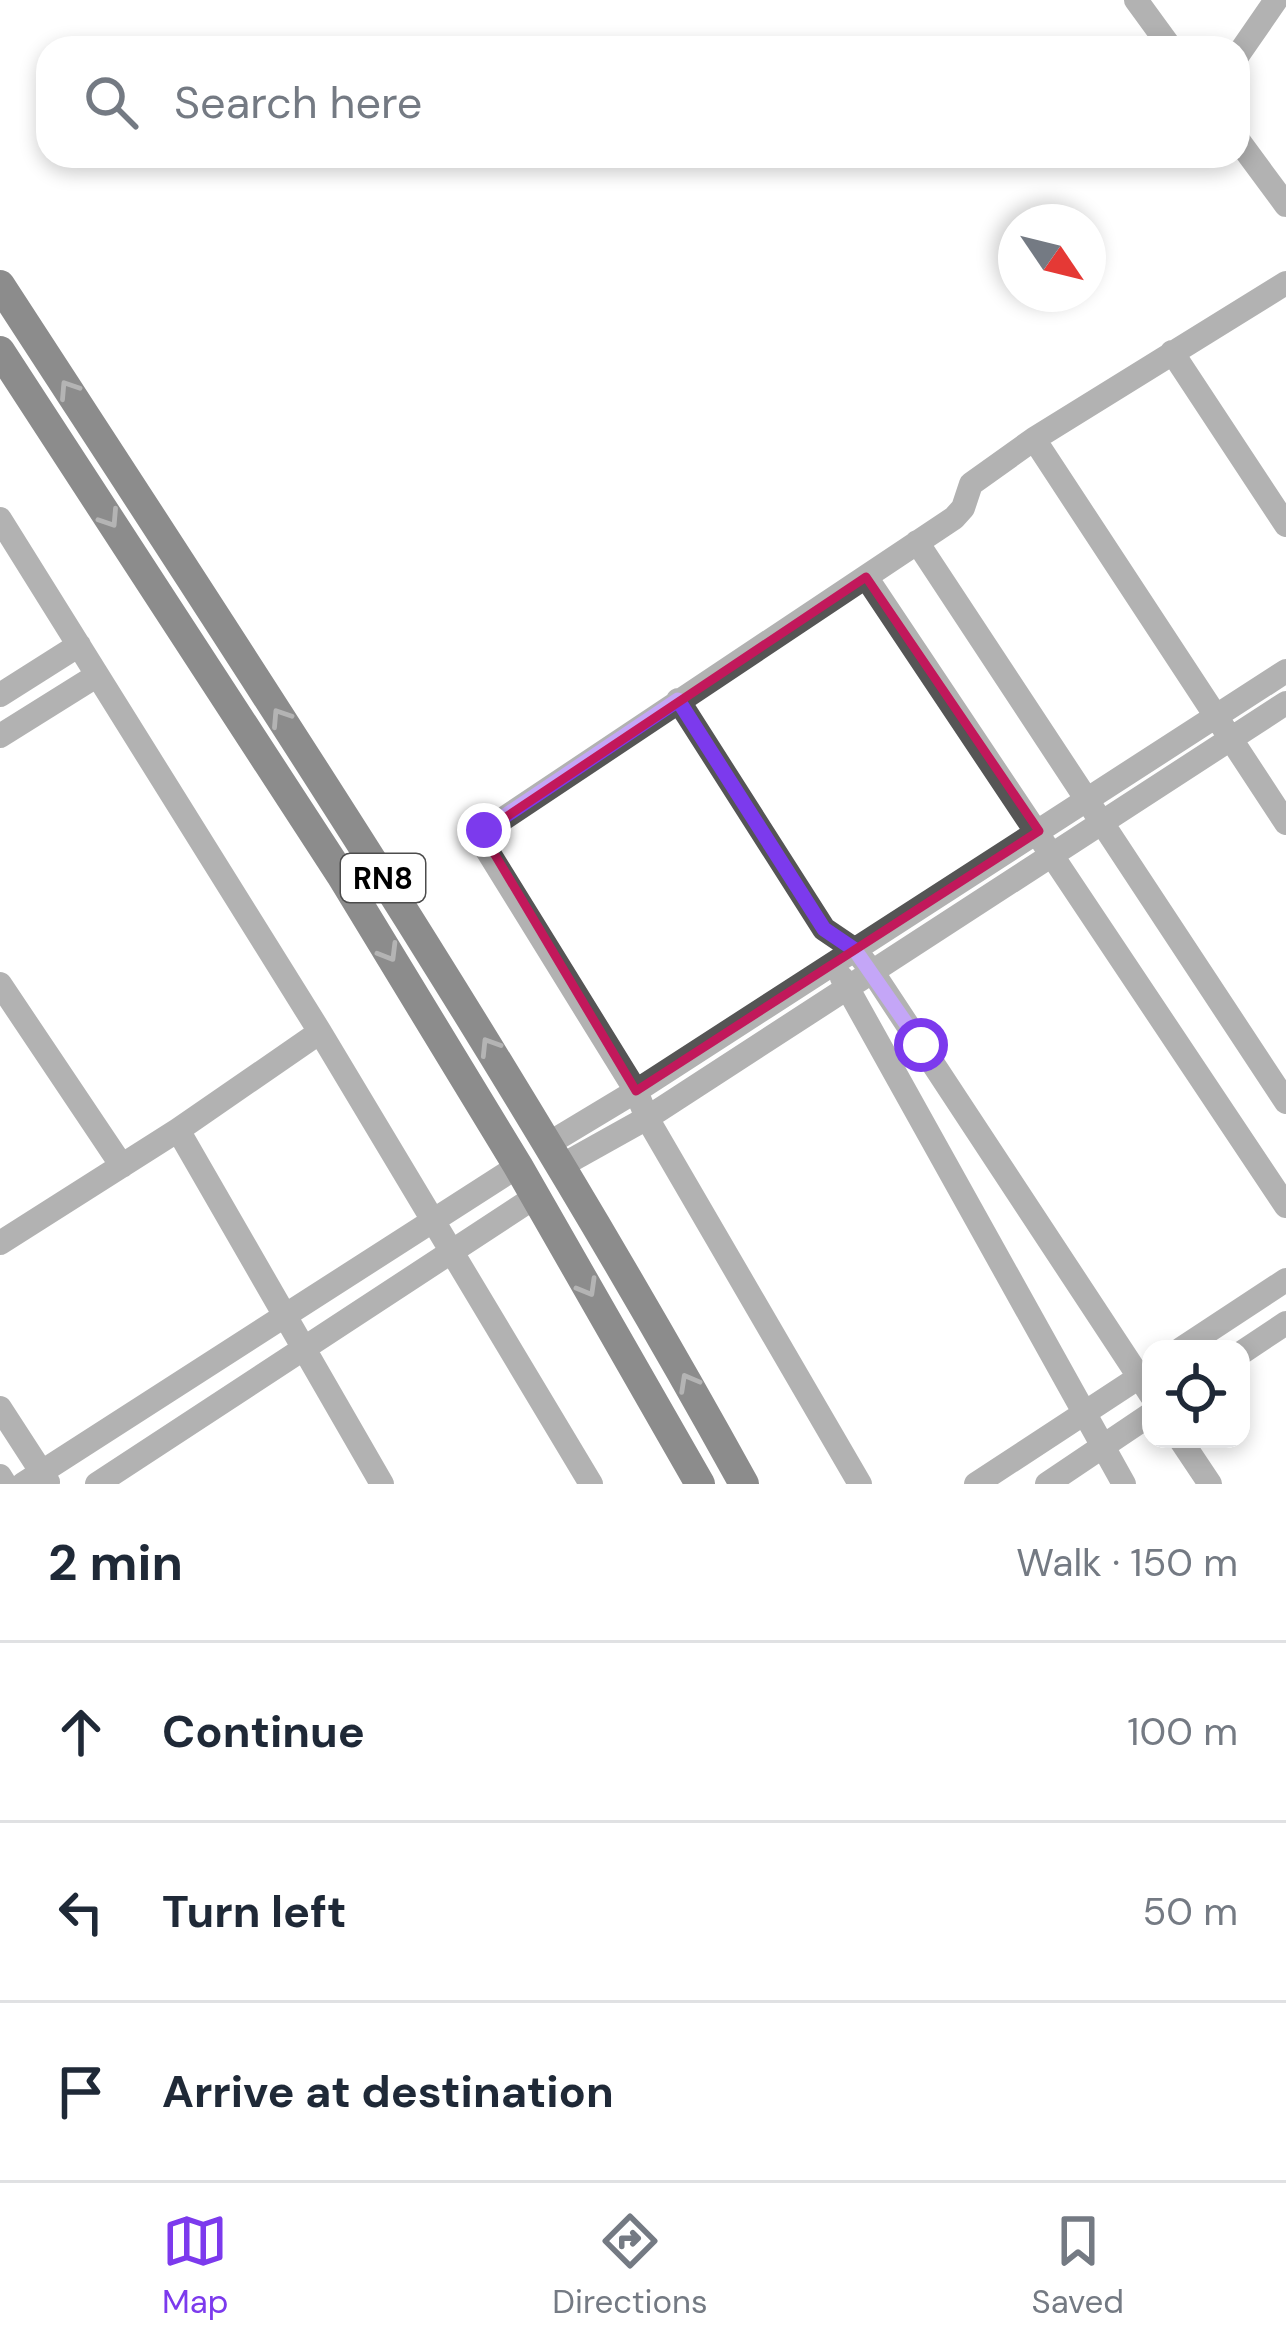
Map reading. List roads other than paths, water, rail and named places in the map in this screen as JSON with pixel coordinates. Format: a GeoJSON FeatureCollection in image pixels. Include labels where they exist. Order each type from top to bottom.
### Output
{"type":"FeatureCollection","features":[{"type":"Feature","properties":{"kind":"main road","name":"RN8"},"geometry":{"type":"LineString","coordinates":[[0,285],[329,791],[555,1155],[744,1484]]}},
{"type":"Feature","properties":{"kind":"main road","name":"RN8"},"geometry":{"type":"LineString","coordinates":[[0,351],[341,874],[518,1166],[700,1484]]}},
{"type":"Feature","properties":{"kind":"street"},"geometry":{"type":"LineString","coordinates":[[1136,0],[1162,36]]}},
{"type":"Feature","properties":{"kind":"street"},"geometry":{"type":"LineString","coordinates":[[1250,38],[1276,0]]}},
{"type":"Feature","properties":{"kind":"street"},"geometry":{"type":"LineString","coordinates":[[1250,156],[1286,205]]}},
{"type":"Feature","properties":{"kind":"street"},"geometry":{"type":"LineString","coordinates":[[860,1484],[647,1118],[636,1091],[481,838],[489,826],[961,512],[974,482],[1034,439],[1286,283]]}},
{"type":"Feature","properties":{"kind":"street"},"geometry":{"type":"LineString","coordinates":[[1172,352],[1286,525]]}},
{"type":"Feature","properties":{"kind":"street"},"geometry":{"type":"LineString","coordinates":[[1034,439],[1286,823]]}},
{"type":"Feature","properties":{"kind":"street"},"geometry":{"type":"LineString","coordinates":[[0,519],[320,1032],[591,1484]]}},
{"type":"Feature","properties":{"kind":"street"},"geometry":{"type":"LineString","coordinates":[[917,542],[1286,1102]]}},
{"type":"Feature","properties":{"kind":"street"},"geometry":{"type":"LineString","coordinates":[[866,577],[1286,1206]]}},
{"type":"Feature","properties":{"kind":"street"},"geometry":{"type":"LineString","coordinates":[[0,695],[79,645]]}},
{"type":"Feature","properties":{"kind":"street"},"geometry":{"type":"LineString","coordinates":[[555,1155],[636,1091],[1286,671]]}},
{"type":"Feature","properties":{"kind":"street"},"geometry":{"type":"LineString","coordinates":[[0,736],[96,676]]}},
{"type":"Feature","properties":{"kind":"street"},"geometry":{"type":"LineString","coordinates":[[678,700],[824,929],[844,957],[872,971],[1142,1373]]}},
{"type":"Feature","properties":{"kind":"street"},"geometry":{"type":"LineString","coordinates":[[555,1155],[647,1118],[1286,703]]}},
{"type":"Feature","properties":{"kind":"street"},"geometry":{"type":"LineString","coordinates":[[844,957],[848,988],[1124,1484]]}},
{"type":"Feature","properties":{"kind":"street"},"geometry":{"type":"LineString","coordinates":[[0,984],[122,1166]]}},
{"type":"Feature","properties":{"kind":"street"},"geometry":{"type":"LineString","coordinates":[[0,1243],[178,1130],[320,1032]]}},
{"type":"Feature","properties":{"kind":"street"},"geometry":{"type":"LineString","coordinates":[[178,1130],[382,1484]]}},
{"type":"Feature","properties":{"kind":"street"},"geometry":{"type":"LineString","coordinates":[[0,1408],[38,1480],[518,1166]]}},
{"type":"Feature","properties":{"kind":"street"},"geometry":{"type":"LineString","coordinates":[[97,1484],[535,1196]]}},
{"type":"Feature","properties":{"kind":"street"},"geometry":{"type":"LineString","coordinates":[[1195,1340],[1286,1280]]}},
{"type":"Feature","properties":{"kind":"street"},"geometry":{"type":"LineString","coordinates":[[1250,1347],[1286,1323]]}},
{"type":"Feature","properties":{"kind":"street"},"geometry":{"type":"LineString","coordinates":[[976,1484],[1084,1413],[1142,1383]]}},
{"type":"Feature","properties":{"kind":"street"},"geometry":{"type":"LineString","coordinates":[[1047,1484],[1142,1420]]}},
{"type":"Feature","properties":{"kind":"street"},"geometry":{"type":"LineString","coordinates":[[1186,1448],[1210,1484]]}},
{"type":"Feature","properties":{"kind":"street"},"geometry":{"type":"LineString","coordinates":[[0,1476],[5,1484]]}}]}
